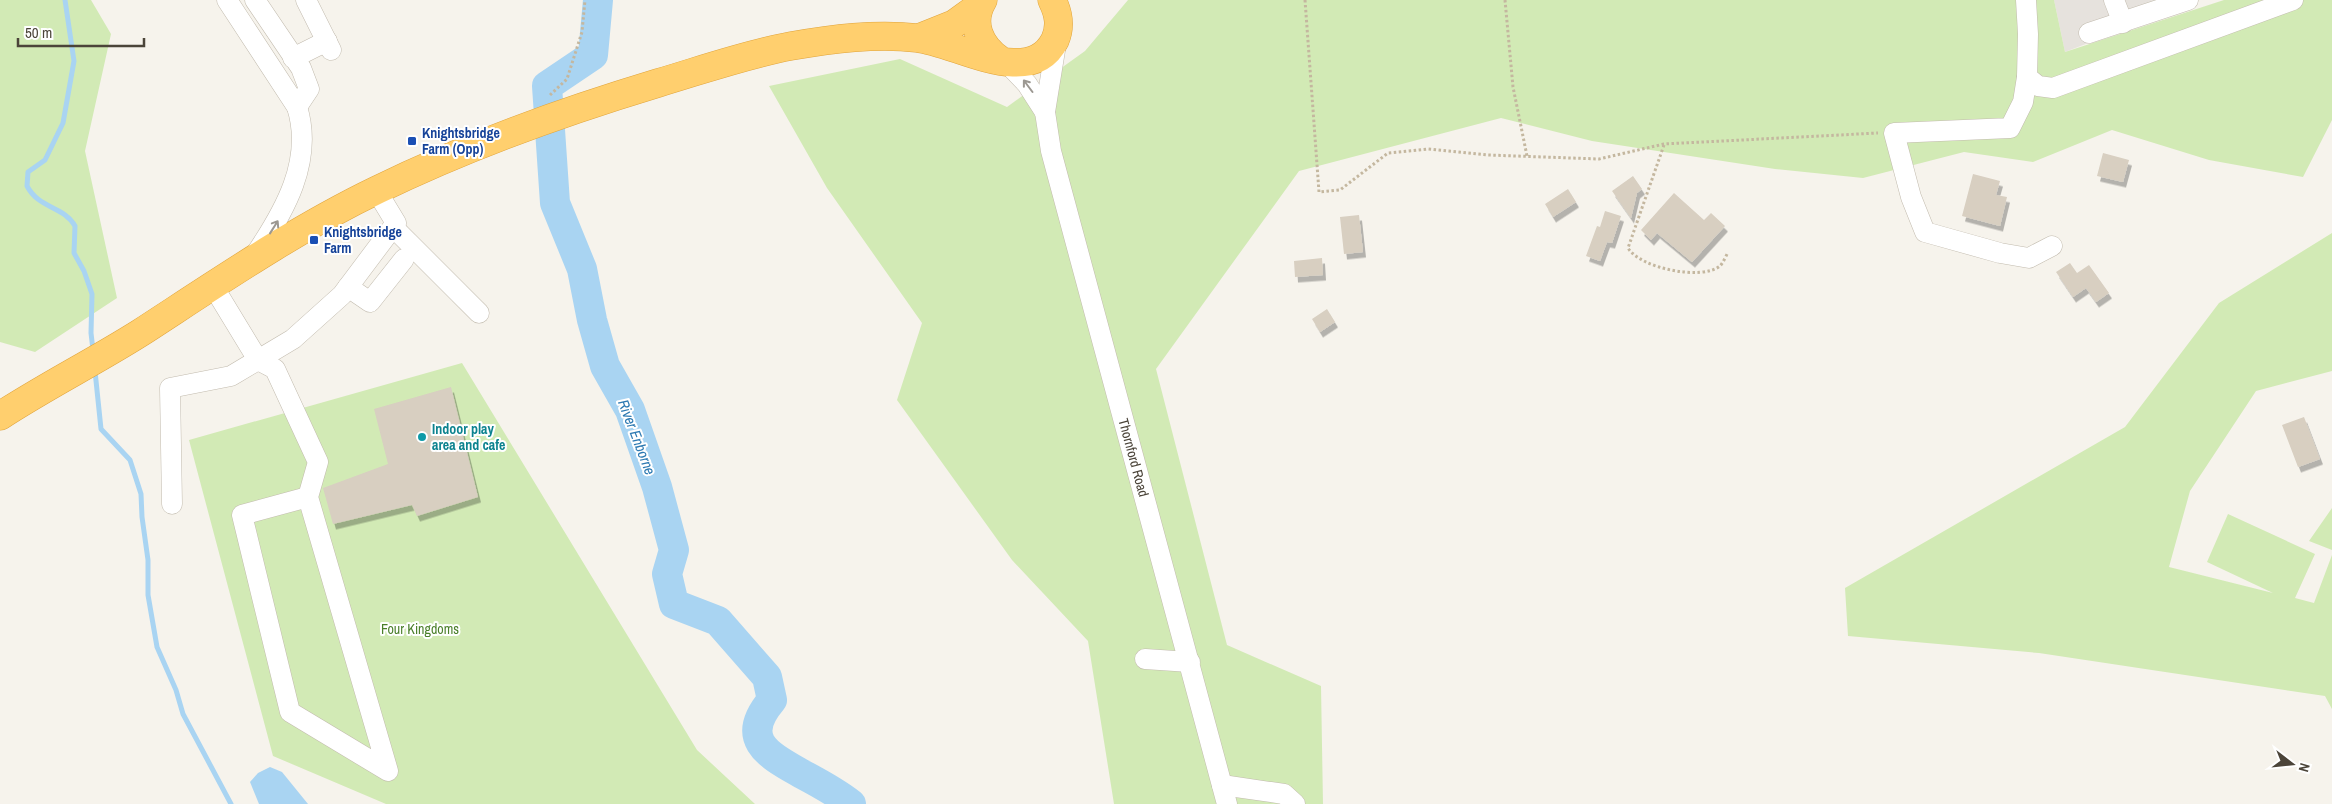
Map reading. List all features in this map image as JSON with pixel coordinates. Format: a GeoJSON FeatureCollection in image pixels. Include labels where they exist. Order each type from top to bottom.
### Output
{"type":"FeatureCollection","features":[{"type":"Feature","properties":{"kind":"highway"},"geometry":{"type":"LineString","coordinates":[[919,38],[954,24],[981,3]]}},
{"type":"Feature","properties":{"kind":"highway"},"geometry":{"type":"LineString","coordinates":[[981,3],[976,20],[980,41],[989,53],[1003,62]]}},
{"type":"Feature","properties":{"kind":"highway"},"geometry":{"type":"LineString","coordinates":[[0,416],[117,347],[308,226],[376,190],[443,159],[511,132],[618,96],[789,46],[852,37],[919,38],[1003,62],[1022,64],[1043,55],[1051,47],[1059,11]]}},
{"type":"Feature","properties":{"kind":"street"},"geometry":{"type":"LineString","coordinates":[[227,0],[287,96],[297,107],[302,136],[294,187],[280,217],[249,264]]}},
{"type":"Feature","properties":{"kind":"street"},"geometry":{"type":"LineString","coordinates":[[255,0],[301,68],[309,89],[297,107]]}},
{"type":"Feature","properties":{"kind":"street"},"geometry":{"type":"LineString","coordinates":[[293,58],[329,45],[306,0]]}},
{"type":"Feature","properties":{"kind":"street"},"geometry":{"type":"LineString","coordinates":[[2026,0],[2028,34],[2027,77],[2024,102],[2010,128],[1894,132],[1912,197],[1925,232],[1966,245],[2029,258],[2052,246]]}},
{"type":"Feature","properties":{"kind":"street"},"geometry":{"type":"LineString","coordinates":[[2114,0],[2123,23]]}},
{"type":"Feature","properties":{"kind":"street"},"geometry":{"type":"LineString","coordinates":[[2090,33],[2188,0]]}},
{"type":"Feature","properties":{"kind":"street"},"geometry":{"type":"LineString","coordinates":[[2027,77],[2038,86],[2053,88],[2293,0]]}},
{"type":"Feature","properties":{"kind":"street","name":"Thornford Road"},"geometry":{"type":"LineString","coordinates":[[1059,11],[1045,112],[1051,151],[1227,804]]}},
{"type":"Feature","properties":{"kind":"street","name":"Thornford Road"},"geometry":{"type":"LineString","coordinates":[[1003,62],[1027,84],[1045,112]]}},
{"type":"Feature","properties":{"kind":"street"},"geometry":{"type":"LineString","coordinates":[[294,187],[298,210],[308,226]]}},
{"type":"Feature","properties":{"kind":"street"},"geometry":{"type":"LineString","coordinates":[[376,190],[479,313]]}},
{"type":"Feature","properties":{"kind":"street"},"geometry":{"type":"LineString","coordinates":[[172,504],[170,388],[230,376],[293,339],[348,287],[399,219]]}},
{"type":"Feature","properties":{"kind":"street"},"geometry":{"type":"LineString","coordinates":[[348,287],[370,302],[404,259]]}},
{"type":"Feature","properties":{"kind":"street"},"geometry":{"type":"LineString","coordinates":[[213,286],[258,360],[275,368],[318,462],[308,497],[388,771],[290,712],[242,515],[308,497]]}},
{"type":"Feature","properties":{"kind":"street"},"geometry":{"type":"LineString","coordinates":[[1144,659],[1190,662]]}},
{"type":"Feature","properties":{"kind":"street"},"geometry":{"type":"LineString","coordinates":[[1222,785],[1284,794],[1295,804]]}},
{"type":"Feature","properties":{"kind":"path"},"geometry":{"type":"LineString","coordinates":[[546,99],[567,78],[582,32],[585,0]]}},
{"type":"Feature","properties":{"kind":"path"},"geometry":{"type":"LineString","coordinates":[[1305,0],[1320,192],[1340,190],[1388,153],[1428,149],[1599,159],[1664,144],[1894,132]]}},
{"type":"Feature","properties":{"kind":"path"},"geometry":{"type":"LineString","coordinates":[[1505,0],[1513,87],[1527,156]]}},
{"type":"Feature","properties":{"kind":"path"},"geometry":{"type":"LineString","coordinates":[[1664,144],[1628,248],[1631,254],[1663,269],[1709,271],[1720,266],[1728,252]]}},
{"type":"Feature","properties":{"kind":"shaded area"},"geometry":{"type":"Polygon","coordinates":[[[2054,0],[2199,0],[2065,52],[2054,0]]]}},
{"type":"Feature","properties":{"kind":"green space"},"geometry":{"type":"Polygon","coordinates":[[[0,0],[91,0],[111,34],[85,151],[117,298],[35,352],[0,342],[0,0]]]}},
{"type":"Feature","properties":{"kind":"green space"},"geometry":{"type":"Polygon","coordinates":[[[1128,0],[2054,0],[2065,52],[2224,0],[2332,0],[2332,120],[2303,177],[2209,160],[2112,130],[2033,162],[1964,152],[1863,178],[1775,169],[1592,141],[1501,118],[1299,171],[1156,369],[1227,645],[1321,686],[1323,804],[1114,804],[1088,641],[1012,560],[897,400],[922,323],[827,188],[769,86],[900,59],[1007,107],[1085,51],[1128,0]]]}},
{"type":"Feature","properties":{"kind":"green space"},"geometry":{"type":"Polygon","coordinates":[[[2332,233],[2332,371],[2256,391],[2190,491],[2169,567],[2273,593],[2207,562],[2228,514],[2315,554],[2295,598],[2314,603],[2332,555],[2332,709],[2325,696],[2039,653],[1848,636],[1845,588],[2125,427],[2219,303],[2332,233]]]}},
{"type":"Feature","properties":{"kind":"green space","name":"Four Kingdoms"},"geometry":{"type":"Polygon","coordinates":[[[462,363],[697,750],[755,804],[386,804],[273,756],[189,440],[462,363]]]}},
{"type":"Feature","properties":{"kind":"green space"},"geometry":{"type":"Polygon","coordinates":[[[2332,508],[2332,550],[2309,541],[2332,508]]]}},
{"type":"Feature","properties":{"kind":"water"},"geometry":{"type":"Polygon","coordinates":[[[270,767],[282,772],[308,804],[259,804],[250,782],[258,773],[270,767]]]}},
{"type":"Feature","properties":{"kind":"building"},"geometry":{"type":"Polygon","coordinates":[[[2103,153],[2129,160],[2123,182],[2097,176],[2103,153]]]}},
{"type":"Feature","properties":{"kind":"building"},"geometry":{"type":"Polygon","coordinates":[[[1973,174],[2000,181],[1996,195],[2007,197],[2000,226],[1962,216],[1973,174]]]}},
{"type":"Feature","properties":{"kind":"building"},"geometry":{"type":"Polygon","coordinates":[[[1633,176],[1642,189],[1637,193],[1631,218],[1612,191],[1633,176]]]}},
{"type":"Feature","properties":{"kind":"building"},"geometry":{"type":"Polygon","coordinates":[[[1568,189],[1576,202],[1553,217],[1545,204],[1568,189]]]}},
{"type":"Feature","properties":{"kind":"building"},"geometry":{"type":"Polygon","coordinates":[[[1674,193],[1704,220],[1711,213],[1725,226],[1692,262],[1657,233],[1651,240],[1641,230],[1674,193]]]}},
{"type":"Feature","properties":{"kind":"building"},"geometry":{"type":"Polygon","coordinates":[[[1605,211],[1621,216],[1612,243],[1607,242],[1600,261],[1586,256],[1597,226],[1600,227],[1605,211]]]}},
{"type":"Feature","properties":{"kind":"building"},"geometry":{"type":"Polygon","coordinates":[[[1359,215],[1363,252],[1344,254],[1340,217],[1359,215]]]}},
{"type":"Feature","properties":{"kind":"building"},"geometry":{"type":"Polygon","coordinates":[[[1322,258],[1323,275],[1295,277],[1294,261],[1322,258]]]}},
{"type":"Feature","properties":{"kind":"building"},"geometry":{"type":"Polygon","coordinates":[[[2070,263],[2077,273],[2089,265],[2109,293],[2096,302],[2086,288],[2073,297],[2056,272],[2070,263]]]}},
{"type":"Feature","properties":{"kind":"building"},"geometry":{"type":"Polygon","coordinates":[[[1327,309],[1335,322],[1320,332],[1312,319],[1327,309]]]}},
{"type":"Feature","properties":{"kind":"building","name":"Indoor play area and cafe"},"geometry":{"type":"Polygon","coordinates":[[[451,387],[478,497],[417,516],[412,505],[333,524],[323,488],[388,464],[374,409],[451,387]]]}},
{"type":"Feature","properties":{"kind":"building"},"geometry":{"type":"Polygon","coordinates":[[[2304,417],[2320,459],[2298,467],[2282,425],[2304,417]]]}},
{"type":"Feature","properties":{"kind":"waterway"},"geometry":{"type":"LineString","coordinates":[[65,0],[74,61],[63,123],[45,160],[28,172],[27,186],[32,194],[65,215],[75,226],[74,253],[84,271],[92,294],[91,333],[93,350]]}},
{"type":"Feature","properties":{"kind":"waterway","name":"River Enborne"},"geometry":{"type":"LineString","coordinates":[[598,0],[593,55],[547,86],[555,203],[582,269],[592,320],[605,366],[630,410],[657,487],[674,550],[667,574],[674,604],[718,621],[767,677],[772,700],[762,714],[758,726],[758,736],[762,745],[769,753],[851,804]]}},
{"type":"Feature","properties":{"kind":"waterway"},"geometry":{"type":"LineString","coordinates":[[95,371],[101,429],[130,460],[141,494],[148,560],[148,595],[157,647],[176,690],[183,714],[231,804]]}},
{"type":"Feature","properties":{"kind":"place","name":"Knightsbridge Farm (Opp)"},"geometry":{"type":"Point","coordinates":[412,141]}},
{"type":"Feature","properties":{"kind":"place","name":"Knightsbridge Farm"},"geometry":{"type":"Point","coordinates":[314,240]}},
{"type":"Feature","properties":{"kind":"place","name":"Indoor play area and cafe"},"geometry":{"type":"Point","coordinates":[422,437]}}]}
